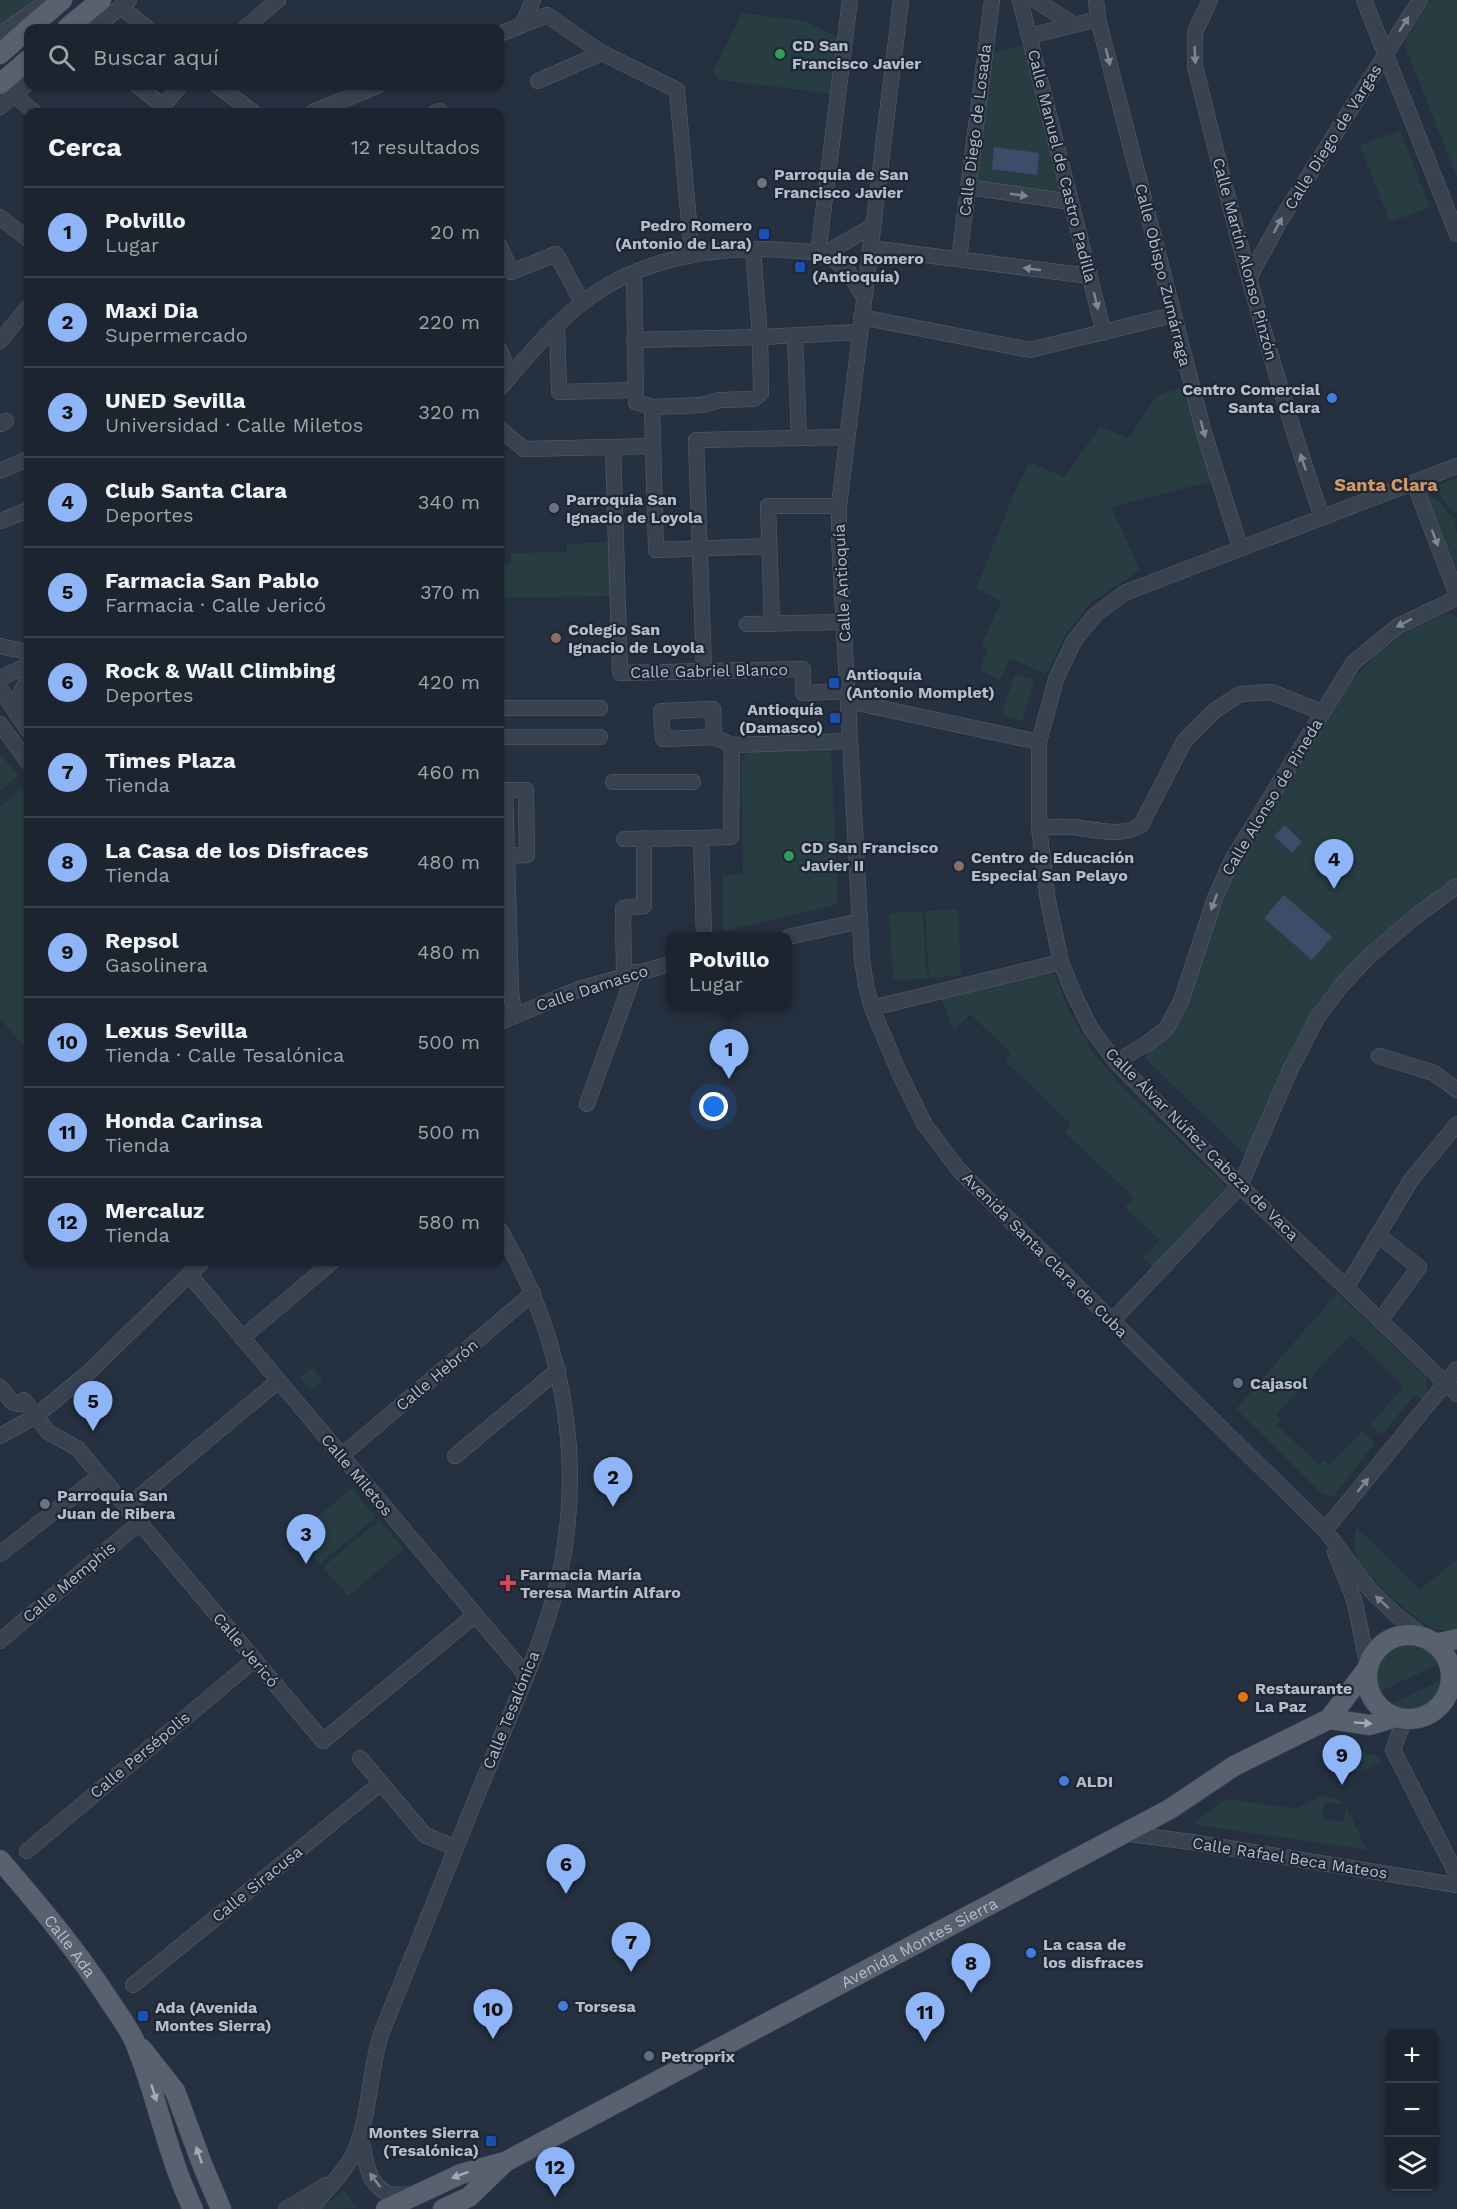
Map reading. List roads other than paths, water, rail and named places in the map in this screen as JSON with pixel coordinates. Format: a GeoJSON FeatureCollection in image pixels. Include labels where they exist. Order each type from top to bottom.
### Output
{"type":"FeatureCollection","features":[{"type":"Feature","properties":{"kind":"main road"},"geometry":{"type":"LineString","coordinates":[[35,24],[62,0]]}},
{"type":"Feature","properties":{"kind":"main road"},"geometry":{"type":"LineString","coordinates":[[71,24],[101,0]]}},
{"type":"Feature","properties":{"kind":"main road"},"geometry":{"type":"LineString","coordinates":[[0,54],[24,33]]}},
{"type":"Feature","properties":{"kind":"main road"},"geometry":{"type":"LineString","coordinates":[[7,89],[24,66]]}},
{"type":"Feature","properties":{"kind":"main road"},"geometry":{"type":"LineString","coordinates":[[1401,1718],[1388,1713],[1375,1702],[1369,1692],[1367,1668],[1378,1647],[1396,1636],[1406,1634],[1431,1641],[1457,1639]]}},
{"type":"Feature","properties":{"kind":"main road"},"geometry":{"type":"LineString","coordinates":[[1329,1719],[1370,1725],[1401,1718],[1425,1716],[1450,1700],[1450,1667],[1447,1658],[1431,1641]]}},
{"type":"Feature","properties":{"kind":"main road","name":"Avenida Montes Sierra"},"geometry":{"type":"LineString","coordinates":[[386,2209],[461,2174],[505,2162],[1170,1809],[1234,1766],[1278,1742],[1329,1719],[1367,1668]]}},
{"type":"Feature","properties":{"kind":"main road","name":"Calle Ada"},"geometry":{"type":"LineString","coordinates":[[0,1860],[64,1935],[133,2038],[175,2091],[221,2209]]}},
{"type":"Feature","properties":{"kind":"main road","name":"Calle Ada"},"geometry":{"type":"LineString","coordinates":[[133,2038],[152,2087],[188,2203]]}},
{"type":"Feature","properties":{"kind":"main road","name":"Avenida Montes Sierra"},"geometry":{"type":"LineString","coordinates":[[443,2209],[469,2197],[505,2162]]}},
{"type":"Feature","properties":{"kind":"street"},"geometry":{"type":"LineString","coordinates":[[0,34],[50,0]]}},
{"type":"Feature","properties":{"kind":"street"},"geometry":{"type":"LineString","coordinates":[[250,24],[278,0]]}},
{"type":"Feature","properties":{"kind":"street"},"geometry":{"type":"LineString","coordinates":[[522,25],[533,0]]}},
{"type":"Feature","properties":{"kind":"street"},"geometry":{"type":"LineString","coordinates":[[822,253],[850,0]]}},
{"type":"Feature","properties":{"kind":"street","name":"Calle Antioquía"},"geometry":{"type":"LineString","coordinates":[[860,921],[839,506],[902,0]]}},
{"type":"Feature","properties":{"kind":"street","name":"Calle Diego de Losada"},"geometry":{"type":"LineString","coordinates":[[959,259],[992,0]]}},
{"type":"Feature","properties":{"kind":"street","name":"Calle Manuel de Castro Padilla"},"geometry":{"type":"LineString","coordinates":[[1020,0],[1104,333]]}},
{"type":"Feature","properties":{"kind":"street"},"geometry":{"type":"LineString","coordinates":[[1035,0],[1075,25]]}},
{"type":"Feature","properties":{"kind":"street","name":"Calle Obispo Zumárraga"},"geometry":{"type":"LineString","coordinates":[[1096,0],[1098,19],[1204,433],[1240,547]]}},
{"type":"Feature","properties":{"kind":"street","name":"Calle Martín Alonso Pinzón"},"geometry":{"type":"LineString","coordinates":[[1210,0],[1196,32],[1195,66],[1294,437],[1322,517]]}},
{"type":"Feature","properties":{"kind":"street"},"geometry":{"type":"LineString","coordinates":[[1364,0],[1457,234]]}},
{"type":"Feature","properties":{"kind":"street","name":"Calle Diego de Vargas"},"geometry":{"type":"LineString","coordinates":[[1250,276],[1280,221],[1420,0]]}},
{"type":"Feature","properties":{"kind":"street"},"geometry":{"type":"LineString","coordinates":[[100,24],[125,4],[143,24]]}},
{"type":"Feature","properties":{"kind":"street"},"geometry":{"type":"LineString","coordinates":[[504,32],[547,15],[602,53],[677,90],[692,255]]}},
{"type":"Feature","properties":{"kind":"street"},"geometry":{"type":"LineString","coordinates":[[1029,36],[1098,19]]}},
{"type":"Feature","properties":{"kind":"street"},"geometry":{"type":"LineString","coordinates":[[538,81],[602,53]]}},
{"type":"Feature","properties":{"kind":"street"},"geometry":{"type":"LineString","coordinates":[[7,89],[24,85]]}},
{"type":"Feature","properties":{"kind":"street"},"geometry":{"type":"LineString","coordinates":[[0,107],[7,89]]}},
{"type":"Feature","properties":{"kind":"street"},"geometry":{"type":"LineString","coordinates":[[7,89],[29,108]]}},
{"type":"Feature","properties":{"kind":"street"},"geometry":{"type":"LineString","coordinates":[[143,90],[163,108]]}},
{"type":"Feature","properties":{"kind":"street"},"geometry":{"type":"LineString","coordinates":[[165,108],[176,90]]}},
{"type":"Feature","properties":{"kind":"street"},"geometry":{"type":"LineString","coordinates":[[223,90],[248,108]]}},
{"type":"Feature","properties":{"kind":"street"},"geometry":{"type":"LineString","coordinates":[[323,108],[367,90]]}},
{"type":"Feature","properties":{"kind":"street"},"geometry":{"type":"LineString","coordinates":[[968,188],[1071,202]]}},
{"type":"Feature","properties":{"kind":"street"},"geometry":{"type":"LineString","coordinates":[[0,217],[24,236]]}},
{"type":"Feature","properties":{"kind":"street"},"geometry":{"type":"LineString","coordinates":[[504,383],[557,325],[582,302],[615,281],[674,258],[692,255],[753,249],[822,253],[873,226]]}},
{"type":"Feature","properties":{"kind":"street"},"geometry":{"type":"LineString","coordinates":[[870,248],[1090,276]]}},
{"type":"Feature","properties":{"kind":"street"},"geometry":{"type":"LineString","coordinates":[[634,274],[636,402],[652,407],[702,405],[720,400],[754,399],[761,393],[760,337],[753,249]]}},
{"type":"Feature","properties":{"kind":"street"},"geometry":{"type":"LineString","coordinates":[[822,253],[848,271],[864,298]]}},
{"type":"Feature","properties":{"kind":"street"},"geometry":{"type":"LineString","coordinates":[[504,255],[511,272],[556,254],[582,302]]}},
{"type":"Feature","properties":{"kind":"street"},"geometry":{"type":"LineString","coordinates":[[634,340],[795,336],[860,325],[1030,350],[1173,315]]}},
{"type":"Feature","properties":{"kind":"street"},"geometry":{"type":"LineString","coordinates":[[557,325],[559,392],[635,390]]}},
{"type":"Feature","properties":{"kind":"street"},"geometry":{"type":"LineString","coordinates":[[0,341],[22,327]]}},
{"type":"Feature","properties":{"kind":"street"},"geometry":{"type":"LineString","coordinates":[[795,336],[799,438]]}},
{"type":"Feature","properties":{"kind":"street"},"geometry":{"type":"LineString","coordinates":[[504,360],[510,376]]}},
{"type":"Feature","properties":{"kind":"street"},"geometry":{"type":"LineString","coordinates":[[652,407],[656,550],[769,546]]}},
{"type":"Feature","properties":{"kind":"street"},"geometry":{"type":"LineString","coordinates":[[504,432],[524,449],[654,446]]}},
{"type":"Feature","properties":{"kind":"street"},"geometry":{"type":"LineString","coordinates":[[704,670],[696,440],[846,437]]}},
{"type":"Feature","properties":{"kind":"street","name":"Calle Gabriel Blanco"},"geometry":{"type":"LineString","coordinates":[[613,447],[620,673],[802,669],[803,693],[848,696],[1039,742]]}},
{"type":"Feature","properties":{"kind":"street"},"geometry":{"type":"LineString","coordinates":[[0,471],[24,461]]}},
{"type":"Feature","properties":{"kind":"street","name":"Calle Álvar Núñez Cabeza de Vaca"},"geometry":{"type":"LineString","coordinates":[[1457,466],[1124,593],[1095,615],[1074,641],[1056,680],[1039,742],[1039,828],[1048,901],[1061,962],[1091,1029],[1116,1062],[1240,1186],[1457,1394]]}},
{"type":"Feature","properties":{"kind":"street"},"geometry":{"type":"LineString","coordinates":[[1414,483],[1457,597]]}},
{"type":"Feature","properties":{"kind":"street"},"geometry":{"type":"LineString","coordinates":[[772,624],[768,506],[839,506]]}},
{"type":"Feature","properties":{"kind":"street"},"geometry":{"type":"LineString","coordinates":[[0,521],[24,512]]}},
{"type":"Feature","properties":{"kind":"street","name":"Calle Alonso de Pineda"},"geometry":{"type":"LineString","coordinates":[[1116,1062],[1166,1029],[1181,1001],[1215,898],[1232,860],[1353,663],[1398,626],[1457,597]]}},
{"type":"Feature","properties":{"kind":"street"},"geometry":{"type":"LineString","coordinates":[[747,624],[844,622]]}},
{"type":"Feature","properties":{"kind":"street"},"geometry":{"type":"LineString","coordinates":[[0,646],[24,651]]}},
{"type":"Feature","properties":{"kind":"street"},"geometry":{"type":"LineString","coordinates":[[0,678],[24,667]]}},
{"type":"Feature","properties":{"kind":"street"},"geometry":{"type":"LineString","coordinates":[[24,686],[19,697],[24,720]]}},
{"type":"Feature","properties":{"kind":"street"},"geometry":{"type":"LineString","coordinates":[[0,688],[24,724]]}},
{"type":"Feature","properties":{"kind":"street"},"geometry":{"type":"LineString","coordinates":[[1039,828],[1069,826],[1121,832],[1131,831],[1141,825],[1185,740],[1214,711],[1240,694],[1271,692],[1323,712]]}},
{"type":"Feature","properties":{"kind":"street"},"geometry":{"type":"LineString","coordinates":[[504,708],[600,708]]}},
{"type":"Feature","properties":{"kind":"street"},"geometry":{"type":"LineString","coordinates":[[0,724],[24,757]]}},
{"type":"Feature","properties":{"kind":"street"},"geometry":{"type":"LineString","coordinates":[[504,737],[600,737]]}},
{"type":"Feature","properties":{"kind":"street"},"geometry":{"type":"LineString","coordinates":[[714,738],[732,745],[850,741]]}},
{"type":"Feature","properties":{"kind":"street"},"geometry":{"type":"LineString","coordinates":[[624,839],[731,837],[732,745]]}},
{"type":"Feature","properties":{"kind":"street"},"geometry":{"type":"LineString","coordinates":[[613,782],[693,782]]}},
{"type":"Feature","properties":{"kind":"street"},"geometry":{"type":"LineString","coordinates":[[504,798],[505,790],[526,790],[527,855],[508,856]]}},
{"type":"Feature","properties":{"kind":"street"},"geometry":{"type":"LineString","coordinates":[[504,817],[508,856],[505,956],[514,1014]]}},
{"type":"Feature","properties":{"kind":"street"},"geometry":{"type":"LineString","coordinates":[[587,1104],[630,974],[623,908],[644,906],[644,838]]}},
{"type":"Feature","properties":{"kind":"street"},"geometry":{"type":"LineString","coordinates":[[701,838],[704,932]]}},
{"type":"Feature","properties":{"kind":"street"},"geometry":{"type":"LineString","coordinates":[[1112,1321],[1240,1186],[1291,1068],[1317,1018],[1341,986],[1368,957],[1416,916],[1457,886]]}},
{"type":"Feature","properties":{"kind":"street"},"geometry":{"type":"LineString","coordinates":[[792,936],[860,921]]}},
{"type":"Feature","properties":{"kind":"street","name":"Avenida Santa Clara de Cuba"},"geometry":{"type":"LineString","coordinates":[[860,921],[866,986],[872,1008],[898,1070],[926,1125],[959,1170],[1326,1530],[1371,1591],[1394,1613],[1431,1641]]}},
{"type":"Feature","properties":{"kind":"street"},"geometry":{"type":"LineString","coordinates":[[872,1008],[1061,962]]}},
{"type":"Feature","properties":{"kind":"street","name":"Calle Damasco"},"geometry":{"type":"LineString","coordinates":[[504,1020],[579,989],[666,965]]}},
{"type":"Feature","properties":{"kind":"street"},"geometry":{"type":"LineString","coordinates":[[1379,1056],[1434,1073],[1457,1090]]}},
{"type":"Feature","properties":{"kind":"street"},"geometry":{"type":"LineString","coordinates":[[1346,1288],[1411,1180],[1457,1124]]}},
{"type":"Feature","properties":{"kind":"street"},"geometry":{"type":"LineString","coordinates":[[1378,1236],[1419,1267],[1380,1321]]}},
{"type":"Feature","properties":{"kind":"street","name":"Calle Tesalónica"},"geometry":{"type":"LineString","coordinates":[[311,2209],[336,2179],[353,2153],[361,2134],[375,2054],[381,2034],[526,1675],[552,1606],[564,1559],[570,1509],[571,1460],[558,1370],[533,1293],[504,1238]]}},
{"type":"Feature","properties":{"kind":"street"},"geometry":{"type":"LineString","coordinates":[[0,1436],[36,1416],[89,1372],[198,1266]]}},
{"type":"Feature","properties":{"kind":"street"},"geometry":{"type":"LineString","coordinates":[[242,1338],[327,1266]]}},
{"type":"Feature","properties":{"kind":"street","name":"Calle Miletos"},"geometry":{"type":"LineString","coordinates":[[189,1274],[526,1675]]}},
{"type":"Feature","properties":{"kind":"street","name":"Calle Hebrón"},"geometry":{"type":"LineString","coordinates":[[341,1456],[533,1293]]}},
{"type":"Feature","properties":{"kind":"street"},"geometry":{"type":"LineString","coordinates":[[1326,1530],[1457,1369]]}},
{"type":"Feature","properties":{"kind":"street"},"geometry":{"type":"LineString","coordinates":[[455,1456],[558,1370]]}},
{"type":"Feature","properties":{"kind":"street"},"geometry":{"type":"LineString","coordinates":[[126,1508],[278,1381]]}},
{"type":"Feature","properties":{"kind":"street","name":"Calle Jericó"},"geometry":{"type":"LineString","coordinates":[[0,1387],[12,1402],[19,1404],[24,1400],[48,1432],[77,1448],[323,1741],[475,1615]]}},
{"type":"Feature","properties":{"kind":"street"},"geometry":{"type":"LineString","coordinates":[[0,1554],[99,1476]]}},
{"type":"Feature","properties":{"kind":"street","name":"Calle Memphis"},"geometry":{"type":"LineString","coordinates":[[0,1641],[139,1523]]}},
{"type":"Feature","properties":{"kind":"street","name":"Avenida Santa Clara de Cuba"},"geometry":{"type":"LineString","coordinates":[[1326,1530],[1354,1599],[1367,1668]]}},
{"type":"Feature","properties":{"kind":"street","name":"Calle Persépolis"},"geometry":{"type":"LineString","coordinates":[[27,1851],[254,1660]]}},
{"type":"Feature","properties":{"kind":"street"},"geometry":{"type":"LineString","coordinates":[[1401,1718],[1400,1731],[1393,1750],[1457,1875]]}},
{"type":"Feature","properties":{"kind":"street"},"geometry":{"type":"LineString","coordinates":[[360,1758],[425,1835],[456,1848]]}},
{"type":"Feature","properties":{"kind":"street","name":"Calle Siracusa"},"geometry":{"type":"LineString","coordinates":[[133,1985],[381,1783]]}},
{"type":"Feature","properties":{"kind":"street","name":"Calle Rafael Beca Mateos"},"geometry":{"type":"LineString","coordinates":[[1124,1833],[1457,1885]]}},
{"type":"Feature","properties":{"kind":"street"},"geometry":{"type":"LineString","coordinates":[[361,2134],[366,2164],[372,2180],[384,2191],[392,2194],[417,2194]]}},
{"type":"Feature","properties":{"kind":"street"},"geometry":{"type":"LineString","coordinates":[[285,2209],[336,2179]]}},
{"type":"Feature","properties":{"kind":"water"},"geometry":{"type":"Polygon","coordinates":[[[994,147],[1039,153],[1037,175],[992,169],[994,147]]]}},
{"type":"Feature","properties":{"kind":"water"},"geometry":{"type":"Polygon","coordinates":[[[1285,825],[1302,842],[1292,853],[1274,836],[1285,825]]]}},
{"type":"Feature","properties":{"kind":"water"},"geometry":{"type":"Polygon","coordinates":[[[1284,895],[1332,937],[1312,960],[1264,918],[1284,895]]]}},
{"type":"Feature","properties":{"kind":"place","name":"CD San Francisco Javier"},"geometry":{"type":"Point","coordinates":[780,54]}},
{"type":"Feature","properties":{"kind":"place","name":"Parroquia de San Francisco Javier"},"geometry":{"type":"Point","coordinates":[762,183]}},
{"type":"Feature","properties":{"kind":"place","name":"Pedro Romero (Antonio de Lara)"},"geometry":{"type":"Point","coordinates":[764,234]}},
{"type":"Feature","properties":{"kind":"place","name":"Pedro Romero (Antioquía)"},"geometry":{"type":"Point","coordinates":[800,267]}},
{"type":"Feature","properties":{"kind":"place","name":"Centro Comercial Santa Clara"},"geometry":{"type":"Point","coordinates":[1332,398]}},
{"type":"Feature","properties":{"kind":"place","name":"Parroquia San Ignacio de Loyola"},"geometry":{"type":"Point","coordinates":[554,508]}},
{"type":"Feature","properties":{"kind":"place","name":"Colegio San Ignacio de Loyola"},"geometry":{"type":"Point","coordinates":[556,638]}},
{"type":"Feature","properties":{"kind":"place","name":"Antioquía (Antonio Momplet)"},"geometry":{"type":"Point","coordinates":[834,683]}},
{"type":"Feature","properties":{"kind":"place","name":"Antioquía (Damasco)"},"geometry":{"type":"Point","coordinates":[835,718]}},
{"type":"Feature","properties":{"kind":"place","name":"CD San Francisco Javier II"},"geometry":{"type":"Point","coordinates":[789,856]}},
{"type":"Feature","properties":{"kind":"place","name":"Centro de Educación Especial San Pelayo"},"geometry":{"type":"Point","coordinates":[959,866]}},
{"type":"Feature","properties":{"kind":"place","name":"Club Santa Clara"},"geometry":{"type":"Point","coordinates":[1334,889]}},
{"type":"Feature","properties":{"kind":"place","name":"Polvillo"},"geometry":{"type":"Point","coordinates":[729,1079]}},
{"type":"Feature","properties":{"kind":"place","name":"Cajasol"},"geometry":{"type":"Point","coordinates":[1238,1383]}},
{"type":"Feature","properties":{"kind":"place","name":"Farmacia San Pablo"},"geometry":{"type":"Point","coordinates":[93,1431]}},
{"type":"Feature","properties":{"kind":"place","name":"Parroquia San Juan de Ribera"},"geometry":{"type":"Point","coordinates":[45,1504]}},
{"type":"Feature","properties":{"kind":"place","name":"Maxi Dia"},"geometry":{"type":"Point","coordinates":[613,1507]}},
{"type":"Feature","properties":{"kind":"place","name":"UNED Sevilla"},"geometry":{"type":"Point","coordinates":[306,1564]}},
{"type":"Feature","properties":{"kind":"place","name":"Farmacia María Teresa Martín Alfaro"},"geometry":{"type":"Point","coordinates":[508,1583]}},
{"type":"Feature","properties":{"kind":"place","name":"Restaurante La Paz"},"geometry":{"type":"Point","coordinates":[1243,1697]}},
{"type":"Feature","properties":{"kind":"place","name":"ALDI"},"geometry":{"type":"Point","coordinates":[1064,1781]}},
{"type":"Feature","properties":{"kind":"place","name":"Repsol"},"geometry":{"type":"Point","coordinates":[1342,1785]}},
{"type":"Feature","properties":{"kind":"place","name":"Rock & Wall Climbing"},"geometry":{"type":"Point","coordinates":[566,1894]}},
{"type":"Feature","properties":{"kind":"place","name":"La casa de los disfraces"},"geometry":{"type":"Point","coordinates":[1031,1953]}},
{"type":"Feature","properties":{"kind":"place","name":"Times Plaza"},"geometry":{"type":"Point","coordinates":[631,1972]}},
{"type":"Feature","properties":{"kind":"place","name":"La Casa de los Disfraces"},"geometry":{"type":"Point","coordinates":[971,1993]}},
{"type":"Feature","properties":{"kind":"place","name":"Torsesa"},"geometry":{"type":"Point","coordinates":[563,2006]}},
{"type":"Feature","properties":{"kind":"place","name":"Ada (Avenida Montes Sierra)"},"geometry":{"type":"Point","coordinates":[143,2016]}},
{"type":"Feature","properties":{"kind":"place","name":"Lexus Sevilla"},"geometry":{"type":"Point","coordinates":[493,2039]}},
{"type":"Feature","properties":{"kind":"place","name":"Honda Carinsa"},"geometry":{"type":"Point","coordinates":[925,2042]}},
{"type":"Feature","properties":{"kind":"place","name":"Petroprix"},"geometry":{"type":"Point","coordinates":[649,2056]}},
{"type":"Feature","properties":{"kind":"place","name":"Montes Sierra (Tesalónica)"},"geometry":{"type":"Point","coordinates":[491,2141]}},
{"type":"Feature","properties":{"kind":"place","name":"Mercaluz"},"geometry":{"type":"Point","coordinates":[555,2197]}},
{"type":"Feature","properties":{"kind":"district","name":"Santa Clara"},"geometry":{"type":"Point","coordinates":[1386,484]}}]}
